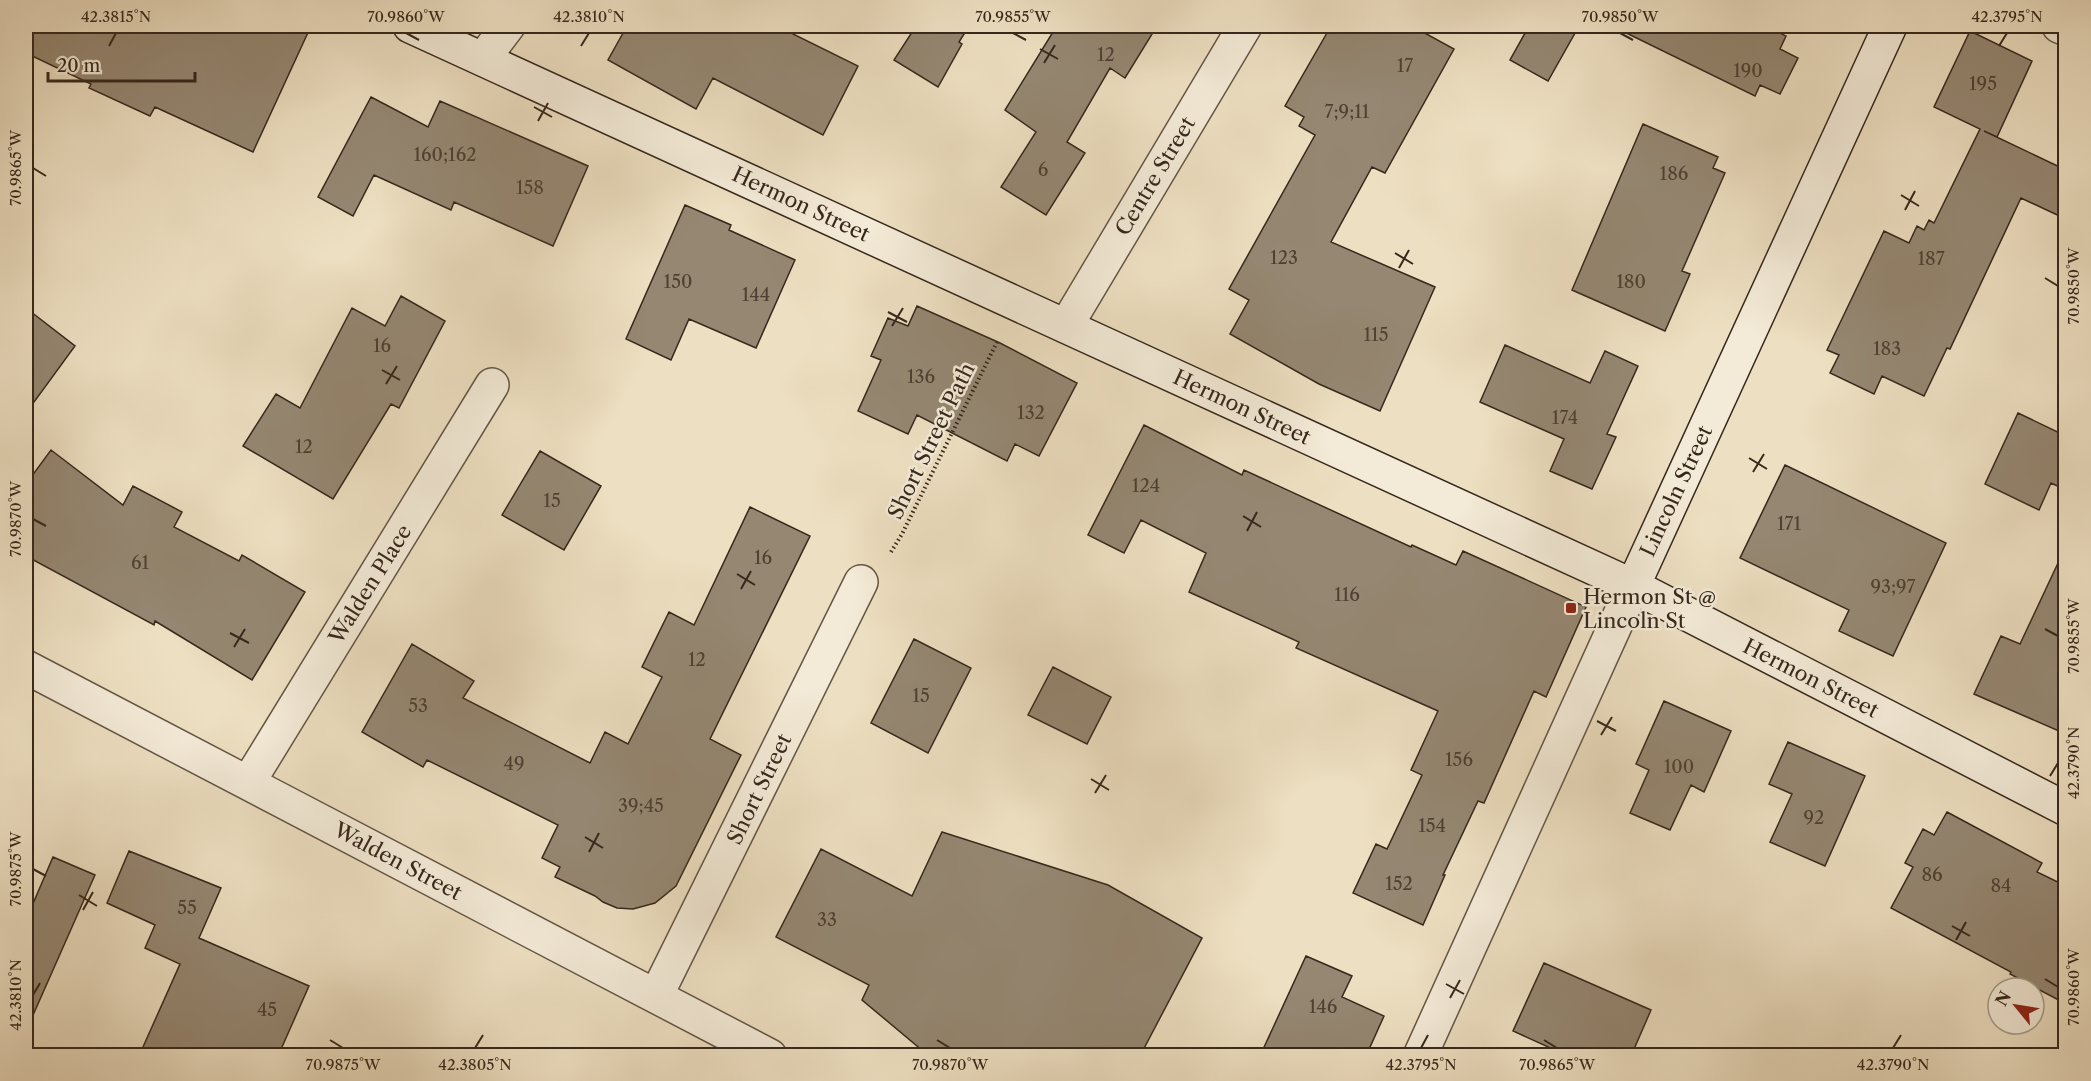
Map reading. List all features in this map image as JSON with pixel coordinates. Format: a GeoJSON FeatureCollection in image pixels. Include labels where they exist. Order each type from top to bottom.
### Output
{"type":"FeatureCollection","features":[{"type":"Feature","properties":{"kind":"street","name":"Hermon Street"},"geometry":{"type":"LineString","coordinates":[[410,26],[1632,586],[2066,809]]}},
{"type":"Feature","properties":{"kind":"street"},"geometry":{"type":"LineString","coordinates":[[483,59],[508,26]]}},
{"type":"Feature","properties":{"kind":"street","name":"Centre Street"},"geometry":{"type":"LineString","coordinates":[[1066,326],[1245,26]]}},
{"type":"Feature","properties":{"kind":"street","name":"Lincoln Street"},"geometry":{"type":"LineString","coordinates":[[1420,1056],[1632,586],[1890,26]]}},
{"type":"Feature","properties":{"kind":"street"},"geometry":{"type":"LineString","coordinates":[[2059,26],[2066,29]]}},
{"type":"Feature","properties":{"kind":"street","name":"Walden Place"},"geometry":{"type":"LineString","coordinates":[[248,783],[492,385]]}},
{"type":"Feature","properties":{"kind":"street","name":"Short Street"},"geometry":{"type":"LineString","coordinates":[[657,996],[861,582]]}},
{"type":"Feature","properties":{"kind":"street","name":"Walden Street"},"geometry":{"type":"LineString","coordinates":[[26,667],[770,1056]]}},
{"type":"Feature","properties":{"kind":"path","name":"Short Street Path"},"geometry":{"type":"LineString","coordinates":[[861,582],[886,559],[902,534],[1016,303]]}},
{"type":"Feature","properties":{"kind":"building"},"geometry":{"type":"Polygon","coordinates":[[[26,26],[311,26],[253,152],[155,107],[150,116],[89,88],[91,84],[26,53],[26,26]]]}},
{"type":"Feature","properties":{"kind":"building"},"geometry":{"type":"Polygon","coordinates":[[[627,26],[777,26],[858,66],[823,135],[713,78],[696,109],[608,60],[627,26]]]}},
{"type":"Feature","properties":{"kind":"building"},"geometry":{"type":"Polygon","coordinates":[[[916,26],[969,26],[959,42],[962,44],[938,87],[894,60],[916,26]]]}},
{"type":"Feature","properties":{"kind":"building"},"geometry":{"type":"Polygon","coordinates":[[[1042,26],[1157,26],[1125,78],[1110,68],[1067,142],[1085,153],[1046,215],[1001,187],[1036,132],[1005,110],[1053,32],[1042,26]]]}},
{"type":"Feature","properties":{"kind":"building"},"geometry":{"type":"Polygon","coordinates":[[[1331,26],[1412,26],[1454,49],[1385,173],[1372,167],[1331,242],[1435,287],[1380,411],[1319,384],[1230,334],[1249,300],[1229,289],[1315,135],[1299,126],[1304,117],[1285,106],[1331,26]]]}},
{"type":"Feature","properties":{"kind":"building"},"geometry":{"type":"Polygon","coordinates":[[[1529,26],[1579,26],[1548,81],[1510,60],[1529,26]]]}},
{"type":"Feature","properties":{"kind":"building"},"geometry":{"type":"Polygon","coordinates":[[[1612,26],[1765,26],[1786,36],[1780,49],[1798,58],[1780,94],[1760,85],[1755,96],[1612,26]]]}},
{"type":"Feature","properties":{"kind":"building"},"geometry":{"type":"Polygon","coordinates":[[[1970,31],[2032,61],[1997,137],[1984,131],[2066,170],[2066,219],[2021,198],[1950,349],[1947,348],[1924,396],[1882,376],[1874,394],[1830,373],[1839,355],[1827,350],[1884,231],[1909,243],[1917,226],[1924,230],[1929,220],[1934,223],[1980,129],[1934,107],[1970,31]]]}},
{"type":"Feature","properties":{"kind":"building"},"geometry":{"type":"Polygon","coordinates":[[[371,97],[428,127],[440,101],[588,166],[553,246],[454,202],[451,210],[374,175],[353,216],[318,197],[371,97]]]}},
{"type":"Feature","properties":{"kind":"building"},"geometry":{"type":"Polygon","coordinates":[[[1643,124],[1718,157],[1713,168],[1725,173],[1682,271],[1690,274],[1665,331],[1572,290],[1643,124]]]}},
{"type":"Feature","properties":{"kind":"building"},"geometry":{"type":"Polygon","coordinates":[[[685,205],[731,225],[729,230],[795,260],[756,348],[689,319],[671,360],[626,339],[685,205]]]}},
{"type":"Feature","properties":{"kind":"building"},"geometry":{"type":"Polygon","coordinates":[[[401,296],[445,321],[399,408],[391,404],[333,499],[243,446],[276,394],[300,408],[352,308],[385,326],[401,296]]]}},
{"type":"Feature","properties":{"kind":"building"},"geometry":{"type":"Polygon","coordinates":[[[917,306],[1000,343],[1077,383],[1039,456],[1015,444],[1007,461],[917,415],[908,434],[858,411],[881,360],[871,356],[888,318],[908,326],[917,306]]]}},
{"type":"Feature","properties":{"kind":"building"},"geometry":{"type":"Polygon","coordinates":[[[26,308],[75,346],[26,413],[26,308]]]}},
{"type":"Feature","properties":{"kind":"building"},"geometry":{"type":"Polygon","coordinates":[[[1505,345],[1590,383],[1605,351],[1638,366],[1607,434],[1616,437],[1592,489],[1550,471],[1564,439],[1480,402],[1505,345]]]}},
{"type":"Feature","properties":{"kind":"building"},"geometry":{"type":"Polygon","coordinates":[[[2018,413],[2066,436],[2066,490],[2051,483],[2039,510],[1985,484],[2018,413]]]}},
{"type":"Feature","properties":{"kind":"building"},"geometry":{"type":"Polygon","coordinates":[[[1144,425],[1242,475],[1244,470],[1411,547],[1412,545],[1456,565],[1463,551],[1586,607],[1546,697],[1534,691],[1484,803],[1478,801],[1443,875],[1445,875],[1423,925],[1353,893],[1376,844],[1387,849],[1422,775],[1411,770],[1438,711],[1296,648],[1299,642],[1189,592],[1206,553],[1141,520],[1124,553],[1088,535],[1144,425]]]}},
{"type":"Feature","properties":{"kind":"building"},"geometry":{"type":"Polygon","coordinates":[[[51,450],[123,505],[133,486],[182,512],[174,527],[239,561],[242,555],[305,592],[252,680],[155,621],[154,625],[26,556],[26,484],[51,450]]]}},
{"type":"Feature","properties":{"kind":"building"},"geometry":{"type":"Polygon","coordinates":[[[540,451],[601,486],[564,550],[502,515],[540,451]]]}},
{"type":"Feature","properties":{"kind":"building"},"geometry":{"type":"Polygon","coordinates":[[[1785,465],[1946,543],[1893,656],[1839,631],[1849,610],[1740,558],[1785,465]]]}},
{"type":"Feature","properties":{"kind":"building"},"geometry":{"type":"Polygon","coordinates":[[[750,507],[810,536],[710,739],[741,755],[676,886],[655,903],[633,909],[617,908],[555,877],[560,867],[542,858],[558,825],[427,760],[423,767],[362,732],[412,644],[474,681],[463,698],[590,763],[605,732],[628,744],[662,677],[642,667],[669,612],[694,625],[750,507]]]}},
{"type":"Feature","properties":{"kind":"building"},"geometry":{"type":"Polygon","coordinates":[[[2066,546],[2066,734],[1974,694],[2001,636],[2020,644],[2066,546]]]}},
{"type":"Feature","properties":{"kind":"building"},"geometry":{"type":"Polygon","coordinates":[[[914,639],[971,668],[928,753],[871,723],[914,639]]]}},
{"type":"Feature","properties":{"kind":"building"},"geometry":{"type":"Polygon","coordinates":[[[1053,667],[1111,697],[1087,744],[1028,715],[1053,667]]]}},
{"type":"Feature","properties":{"kind":"building"},"geometry":{"type":"Polygon","coordinates":[[[1664,701],[1731,731],[1704,792],[1691,785],[1670,830],[1630,813],[1649,770],[1636,764],[1664,701]]]}},
{"type":"Feature","properties":{"kind":"building"},"geometry":{"type":"Polygon","coordinates":[[[1788,742],[1865,776],[1825,866],[1770,842],[1792,794],[1769,784],[1788,742]]]}},
{"type":"Feature","properties":{"kind":"building"},"geometry":{"type":"Polygon","coordinates":[[[1947,812],[2042,863],[2037,872],[2066,886],[2066,1004],[2046,993],[2046,976],[2014,976],[2010,974],[2011,972],[1891,908],[1913,867],[1905,863],[1923,829],[1934,835],[1947,812]]]}},
{"type":"Feature","properties":{"kind":"building"},"geometry":{"type":"Polygon","coordinates":[[[942,832],[1108,885],[1202,938],[1140,1056],[929,1056],[862,1000],[869,985],[776,937],[821,849],[912,896],[942,832]]]}},
{"type":"Feature","properties":{"kind":"building"},"geometry":{"type":"Polygon","coordinates":[[[129,851],[221,888],[199,938],[309,986],[278,1056],[139,1056],[180,964],[145,948],[155,925],[107,903],[129,851]]]}},
{"type":"Feature","properties":{"kind":"building"},"geometry":{"type":"Polygon","coordinates":[[[53,857],[95,875],[26,1031],[26,920],[53,857]]]}},
{"type":"Feature","properties":{"kind":"building"},"geometry":{"type":"Polygon","coordinates":[[[1306,956],[1352,976],[1342,997],[1384,1016],[1366,1056],[1260,1056],[1306,956]]]}},
{"type":"Feature","properties":{"kind":"building"},"geometry":{"type":"Polygon","coordinates":[[[1544,963],[1651,1010],[1631,1056],[1568,1056],[1513,1031],[1544,963]]]}},
{"type":"Feature","properties":{"kind":"place","name":"Hermon St @ Lincoln St"},"geometry":{"type":"Point","coordinates":[1571,608]}}]}
